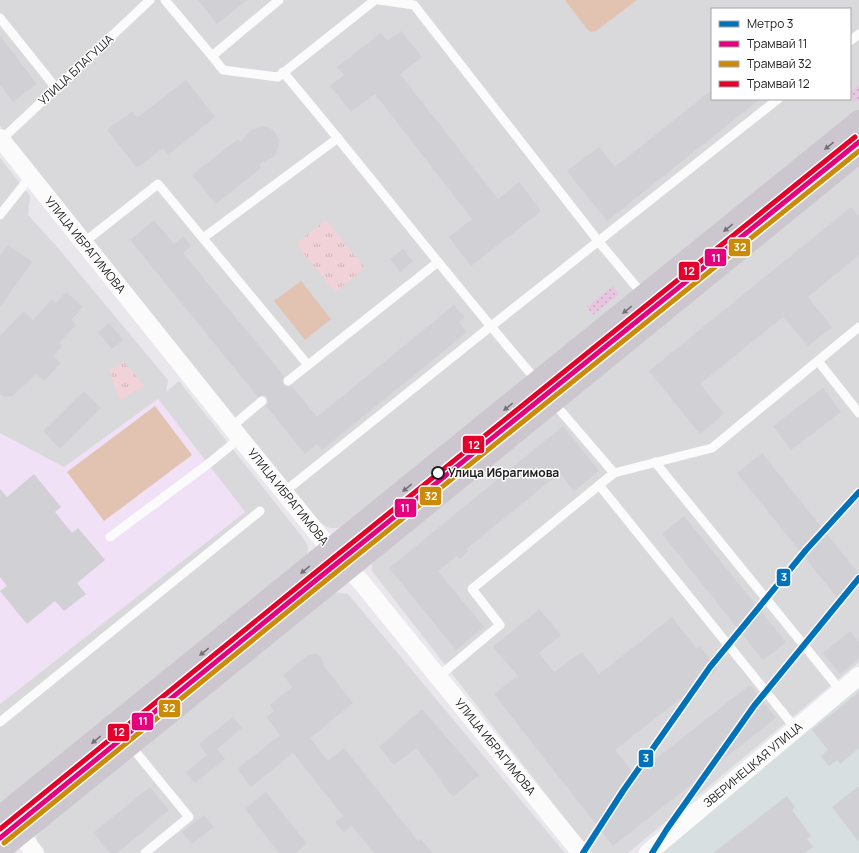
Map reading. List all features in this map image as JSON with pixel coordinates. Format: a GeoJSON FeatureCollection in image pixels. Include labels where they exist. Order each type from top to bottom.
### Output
{"type":"FeatureCollection","features":[{"type":"Feature","properties":{"kind":"main road"},"geometry":{"type":"LineString","coordinates":[[2,816],[859,122]]}},
{"type":"Feature","properties":{"kind":"main road"},"geometry":{"type":"LineString","coordinates":[[0,850],[349,568],[859,152]]}},
{"type":"Feature","properties":{"kind":"street","name":"УЛИЦА ИБРАГИМОВА"},"geometry":{"type":"LineString","coordinates":[[1,139],[235,432],[331,550],[349,568],[581,853]]}},
{"type":"Feature","properties":{"kind":"street","name":"ЗВЕРИНЕЦКАЯ УЛИЦА"},"geometry":{"type":"LineString","coordinates":[[648,853],[859,676]]}},
{"type":"Feature","properties":{"kind":"street"},"geometry":{"type":"LineString","coordinates":[[2,816],[20,834],[35,853]]}},
{"type":"Feature","properties":{"kind":"lane","name":"УЛИЦА БЛАГУША"},"geometry":{"type":"LineString","coordinates":[[1,139],[150,0]]}},
{"type":"Feature","properties":{"kind":"lane"},"geometry":{"type":"LineString","coordinates":[[165,0],[223,70],[278,76],[375,0]]}},
{"type":"Feature","properties":{"kind":"lane"},"geometry":{"type":"LineString","coordinates":[[212,56],[279,0]]}},
{"type":"Feature","properties":{"kind":"lane"},"geometry":{"type":"LineString","coordinates":[[379,0],[414,5],[599,242],[644,296]]}},
{"type":"Feature","properties":{"kind":"lane"},"geometry":{"type":"LineString","coordinates":[[0,18],[56,88]]}},
{"type":"Feature","properties":{"kind":"lane"},"geometry":{"type":"LineString","coordinates":[[851,40],[859,34]]}},
{"type":"Feature","properties":{"kind":"lane"},"geometry":{"type":"LineString","coordinates":[[283,72],[490,327],[538,382]]}},
{"type":"Feature","properties":{"kind":"lane"},"geometry":{"type":"LineString","coordinates":[[284,492],[777,100]]}},
{"type":"Feature","properties":{"kind":"lane"},"geometry":{"type":"LineString","coordinates":[[203,238],[338,138]]}},
{"type":"Feature","properties":{"kind":"lane"},"geometry":{"type":"LineString","coordinates":[[0,215],[30,177]]}},
{"type":"Feature","properties":{"kind":"lane"},"geometry":{"type":"LineString","coordinates":[[83,243],[158,184],[308,365]]}},
{"type":"Feature","properties":{"kind":"lane"},"geometry":{"type":"LineString","coordinates":[[288,381],[438,262]]}},
{"type":"Feature","properties":{"kind":"lane"},"geometry":{"type":"LineString","coordinates":[[438,678],[500,625],[472,589],[614,473],[712,448],[859,327]]}},
{"type":"Feature","properties":{"kind":"lane"},"geometry":{"type":"LineString","coordinates":[[818,361],[859,413]]}},
{"type":"Feature","properties":{"kind":"lane"},"geometry":{"type":"LineString","coordinates":[[110,538],[212,460],[262,402]]}},
{"type":"Feature","properties":{"kind":"lane"},"geometry":{"type":"LineString","coordinates":[[553,402],[614,473]]}},
{"type":"Feature","properties":{"kind":"lane"},"geometry":{"type":"LineString","coordinates":[[655,462],[841,691]]}},
{"type":"Feature","properties":{"kind":"lane"},"geometry":{"type":"LineString","coordinates":[[599,485],[796,729]]}},
{"type":"Feature","properties":{"kind":"lane"},"geometry":{"type":"LineString","coordinates":[[0,722],[260,511]]}},
{"type":"Feature","properties":{"kind":"lane"},"geometry":{"type":"LineString","coordinates":[[130,745],[189,817],[145,853]]}},
{"type":"Feature","properties":{"kind":"shaded area"},"geometry":{"type":"Polygon","coordinates":[[[0,0],[859,0],[859,110],[627,299],[345,525],[338,528],[330,528],[318,521],[0,126],[0,0]]]}},
{"type":"Feature","properties":{"kind":"shaded area"},"geometry":{"type":"Polygon","coordinates":[[[565,0],[637,0],[596,31],[591,32],[587,29],[565,0]]]}},
{"type":"Feature","properties":{"kind":"shaded area"},"geometry":{"type":"Polygon","coordinates":[[[859,85],[859,99],[855,102],[851,96],[851,91],[859,85]]]}},
{"type":"Feature","properties":{"kind":"shaded area"},"geometry":{"type":"Polygon","coordinates":[[[348,150],[370,177],[342,200],[319,173],[348,150]]]}},
{"type":"Feature","properties":{"kind":"shaded area"},"geometry":{"type":"Polygon","coordinates":[[[0,158],[30,196],[28,215],[0,251],[0,158]]]}},
{"type":"Feature","properties":{"kind":"shaded area"},"geometry":{"type":"Polygon","coordinates":[[[859,164],[859,662],[628,853],[592,853],[372,571],[372,564],[377,558],[859,164]]]}},
{"type":"Feature","properties":{"kind":"shaded area"},"geometry":{"type":"Polygon","coordinates":[[[28,215],[58,248],[168,380],[166,393],[64,467],[0,433],[0,251],[28,215]]]}},
{"type":"Feature","properties":{"kind":"shaded area"},"geometry":{"type":"Polygon","coordinates":[[[301,281],[331,319],[305,340],[274,301],[301,281]]]}},
{"type":"Feature","properties":{"kind":"shaded area"},"geometry":{"type":"Polygon","coordinates":[[[613,286],[619,294],[593,315],[587,307],[613,286]]]}},
{"type":"Feature","properties":{"kind":"shaded area"},"geometry":{"type":"Polygon","coordinates":[[[179,381],[303,538],[307,544],[307,555],[0,805],[0,704],[245,512],[158,399],[179,381]]]}},
{"type":"Feature","properties":{"kind":"shaded area"},"geometry":{"type":"Polygon","coordinates":[[[158,399],[245,512],[0,704],[0,433],[64,467],[158,399]]]}},
{"type":"Feature","properties":{"kind":"shaded area"},"geometry":{"type":"Polygon","coordinates":[[[155,406],[192,455],[104,521],[67,472],[155,406]]]}},
{"type":"Feature","properties":{"kind":"shaded area"},"geometry":{"type":"Polygon","coordinates":[[[332,592],[348,594],[565,853],[45,853],[38,845],[36,830],[332,592]]]}},
{"type":"Feature","properties":{"kind":"shaded area"},"geometry":{"type":"Polygon","coordinates":[[[859,686],[859,853],[658,853],[859,686]]]}},
{"type":"Feature","properties":{"kind":"green space"},"geometry":{"type":"Polygon","coordinates":[[[326,220],[365,268],[335,292],[296,244],[326,220]]]}},
{"type":"Feature","properties":{"kind":"green space"},"geometry":{"type":"Polygon","coordinates":[[[123,361],[144,386],[120,400],[109,371],[123,361]]]}},
{"type":"Feature","properties":{"kind":"building"},"geometry":{"type":"Polygon","coordinates":[[[198,0],[247,0],[217,24],[198,0]]]}},
{"type":"Feature","properties":{"kind":"building"},"geometry":{"type":"Polygon","coordinates":[[[401,31],[422,57],[400,74],[498,199],[519,182],[541,211],[471,266],[449,237],[472,219],[375,94],[351,112],[330,86],[344,75],[337,67],[381,33],[387,41],[401,31]]]}},
{"type":"Feature","properties":{"kind":"building"},"geometry":{"type":"Polygon","coordinates":[[[0,36],[37,84],[13,102],[0,85],[0,36]]]}},
{"type":"Feature","properties":{"kind":"building"},"geometry":{"type":"Polygon","coordinates":[[[186,80],[215,117],[168,155],[163,148],[137,168],[107,130],[132,111],[137,118],[186,80]]]}},
{"type":"Feature","properties":{"kind":"building"},"geometry":{"type":"Polygon","coordinates":[[[711,91],[711,100],[759,100],[607,221],[567,171],[599,147],[615,167],[711,91]]]}},
{"type":"Feature","properties":{"kind":"building"},"geometry":{"type":"Polygon","coordinates":[[[262,126],[273,130],[277,135],[279,141],[277,153],[273,157],[259,164],[261,168],[216,204],[192,175],[238,139],[241,142],[251,130],[262,126]]]}},
{"type":"Feature","properties":{"kind":"building"},"geometry":{"type":"Polygon","coordinates":[[[851,207],[859,216],[859,255],[808,297],[832,327],[808,346],[783,317],[700,384],[724,414],[700,434],[649,371],[851,207]]]}},
{"type":"Feature","properties":{"kind":"building"},"geometry":{"type":"Polygon","coordinates":[[[154,220],[174,244],[183,236],[191,246],[183,253],[284,376],[282,381],[284,385],[288,387],[292,386],[317,417],[454,305],[465,318],[459,322],[467,332],[322,450],[317,444],[305,454],[266,406],[268,403],[267,397],[264,395],[258,397],[130,240],[154,220]]]}},
{"type":"Feature","properties":{"kind":"building"},"geometry":{"type":"Polygon","coordinates":[[[8,245],[32,262],[0,307],[0,256],[8,245]]]}},
{"type":"Feature","properties":{"kind":"building"},"geometry":{"type":"Polygon","coordinates":[[[403,249],[413,261],[400,272],[390,259],[403,249]]]}},
{"type":"Feature","properties":{"kind":"building"},"geometry":{"type":"Polygon","coordinates":[[[66,292],[83,307],[71,320],[76,325],[59,343],[62,346],[53,356],[61,363],[44,381],[36,374],[13,396],[5,397],[0,394],[0,336],[24,311],[33,320],[52,299],[56,303],[66,292]]]}},
{"type":"Feature","properties":{"kind":"building"},"geometry":{"type":"Polygon","coordinates":[[[109,323],[123,340],[112,349],[98,332],[109,323]]]}},
{"type":"Feature","properties":{"kind":"building"},"geometry":{"type":"Polygon","coordinates":[[[823,388],[841,412],[791,450],[773,426],[823,388]]]}},
{"type":"Feature","properties":{"kind":"building"},"geometry":{"type":"Polygon","coordinates":[[[84,391],[101,408],[60,449],[43,431],[84,391]]]}},
{"type":"Feature","properties":{"kind":"building"},"geometry":{"type":"Polygon","coordinates":[[[563,426],[599,471],[574,491],[560,473],[466,549],[468,551],[460,559],[457,556],[438,571],[484,627],[456,650],[389,568],[563,426]]]}},
{"type":"Feature","properties":{"kind":"building"},"geometry":{"type":"Polygon","coordinates":[[[762,453],[859,574],[859,583],[839,600],[737,473],[762,453]]]}},
{"type":"Feature","properties":{"kind":"building"},"geometry":{"type":"Polygon","coordinates":[[[34,474],[61,507],[55,512],[72,533],[78,528],[105,560],[77,583],[86,594],[64,611],[55,601],[27,624],[0,591],[7,586],[0,577],[0,489],[7,497],[34,474]]]}},
{"type":"Feature","properties":{"kind":"building"},"geometry":{"type":"Polygon","coordinates":[[[684,516],[786,642],[763,660],[662,534],[684,516]]]}},
{"type":"Feature","properties":{"kind":"building"},"geometry":{"type":"Polygon","coordinates":[[[539,609],[561,635],[539,653],[554,672],[582,652],[599,674],[672,617],[697,649],[700,646],[718,669],[615,750],[635,775],[750,685],[776,718],[613,846],[494,694],[518,676],[493,647],[539,609]]]}},
{"type":"Feature","properties":{"kind":"building"},"geometry":{"type":"Polygon","coordinates":[[[850,631],[859,642],[859,658],[840,674],[823,653],[850,631]]]}},
{"type":"Feature","properties":{"kind":"building"},"geometry":{"type":"Polygon","coordinates":[[[316,654],[321,657],[324,666],[353,703],[310,738],[328,761],[344,748],[418,841],[421,839],[432,853],[374,853],[352,826],[344,833],[335,822],[343,816],[293,753],[251,787],[237,769],[280,735],[266,717],[274,711],[270,705],[292,687],[283,675],[308,655],[316,654]]]}},
{"type":"Feature","properties":{"kind":"building"},"geometry":{"type":"Polygon","coordinates":[[[859,692],[859,748],[840,764],[837,760],[829,766],[821,756],[828,750],[812,730],[859,692]]]}},
{"type":"Feature","properties":{"kind":"building"},"geometry":{"type":"Polygon","coordinates":[[[422,709],[479,775],[453,797],[416,748],[394,765],[379,747],[422,709]]]}},
{"type":"Feature","properties":{"kind":"building"},"geometry":{"type":"Polygon","coordinates":[[[233,717],[242,728],[217,749],[225,759],[195,783],[186,772],[207,755],[199,744],[233,717]]]}},
{"type":"Feature","properties":{"kind":"building"},"geometry":{"type":"Polygon","coordinates":[[[859,786],[859,842],[832,807],[859,786]]]}},
{"type":"Feature","properties":{"kind":"building"},"geometry":{"type":"Polygon","coordinates":[[[150,787],[169,810],[117,853],[110,853],[93,833],[150,787]]]}},
{"type":"Feature","properties":{"kind":"building"},"geometry":{"type":"Polygon","coordinates":[[[266,792],[307,844],[295,853],[279,853],[245,809],[266,792]]]}},
{"type":"Feature","properties":{"kind":"building"},"geometry":{"type":"Polygon","coordinates":[[[787,796],[795,807],[792,810],[811,836],[807,839],[813,847],[805,853],[713,853],[787,796]]]}},
{"type":"Feature","properties":{"kind":"building"},"geometry":{"type":"Polygon","coordinates":[[[204,815],[214,827],[192,844],[182,832],[204,815]]]}},
{"type":"Feature","properties":{"kind":"metro line","name":"3"},"geometry":{"type":"LineString","coordinates":[[583,853],[623,791],[710,667],[806,550],[859,492]]}},
{"type":"Feature","properties":{"kind":"metro line","name":"3"},"geometry":{"type":"LineString","coordinates":[[652,853],[667,829],[754,706],[859,578]]}},
{"type":"Feature","properties":{"kind":"tram line","name":"12"},"geometry":{"type":"LineString","coordinates":[[0,829],[855,137]]}},
{"type":"Feature","properties":{"kind":"tram line","name":"11"},"geometry":{"type":"LineString","coordinates":[[0,838],[315,581],[859,142]]}},
{"type":"Feature","properties":{"kind":"tram line","name":"32"},"geometry":{"type":"LineString","coordinates":[[4,843],[319,586],[859,151]]}},
{"type":"Feature","properties":{"kind":"place","name":"Улица Ибрагимова"},"geometry":{"type":"Point","coordinates":[438,473]}}]}
